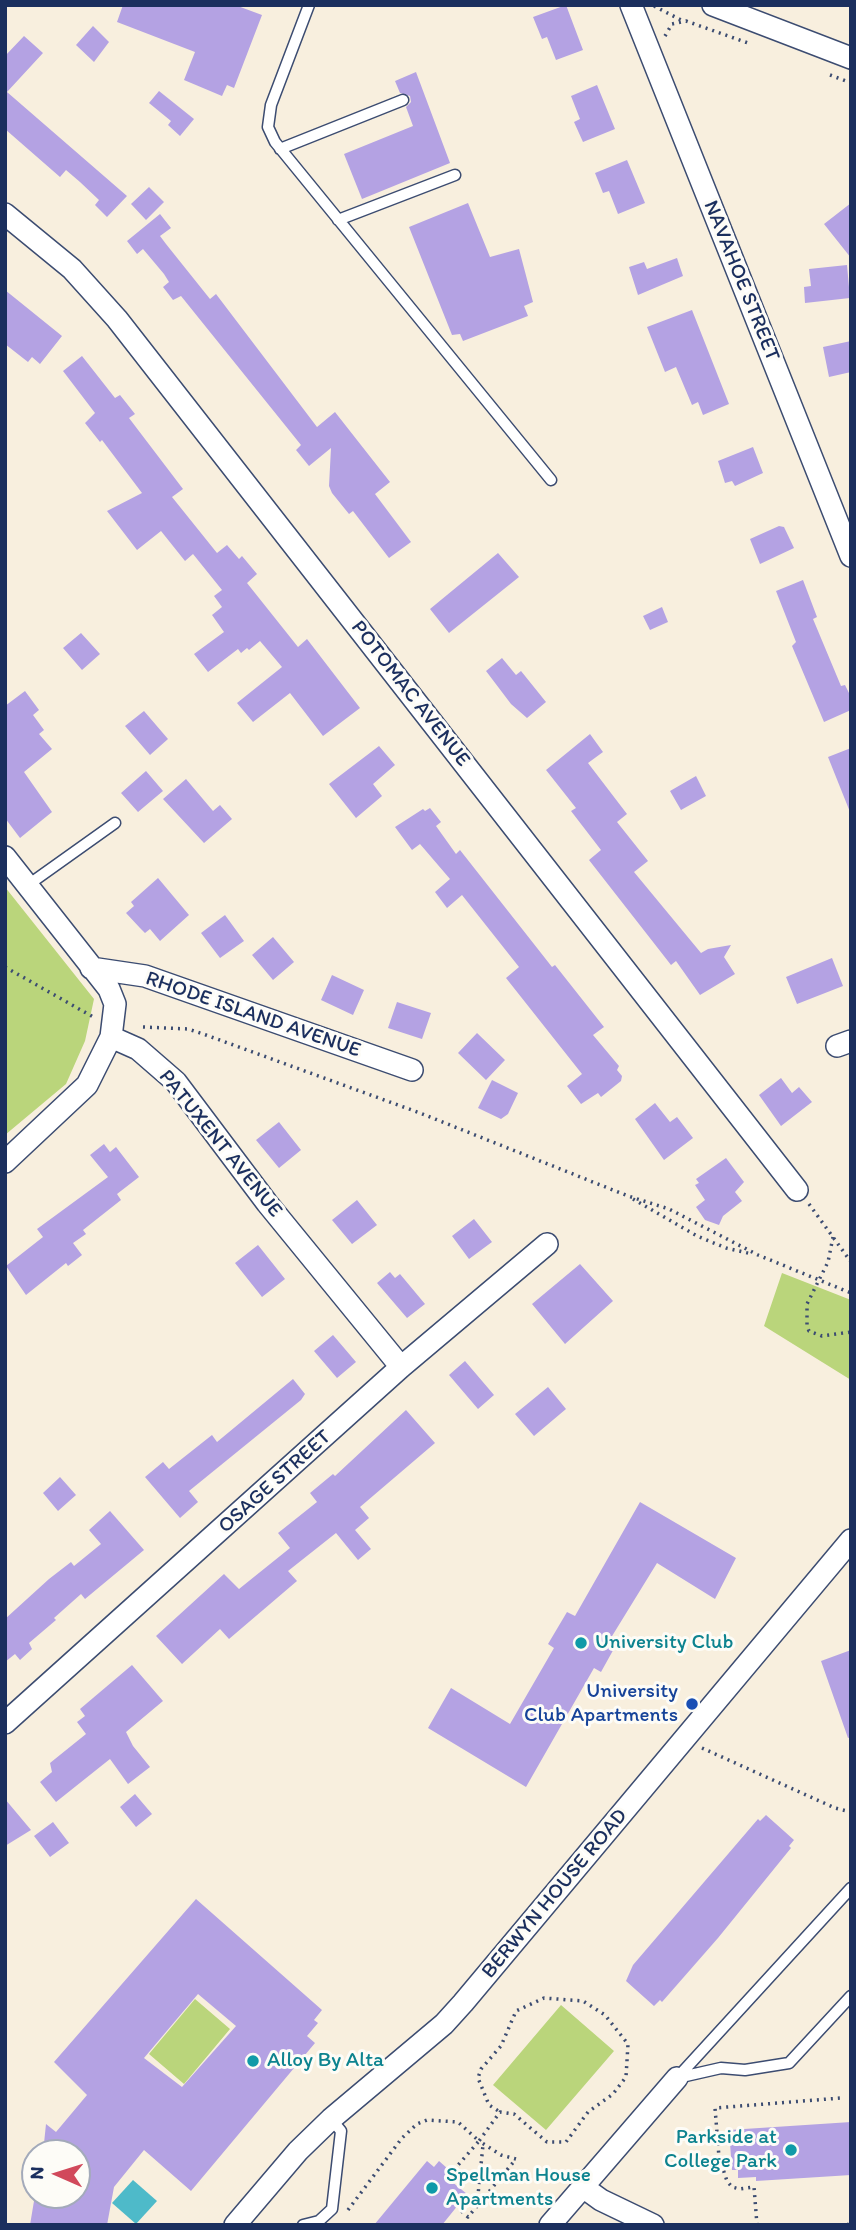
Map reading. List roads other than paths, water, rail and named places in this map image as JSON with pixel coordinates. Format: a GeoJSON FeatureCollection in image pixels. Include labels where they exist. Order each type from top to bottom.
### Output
{"type":"FeatureCollection","features":[{"type":"Feature","properties":{"kind":"street","name":"NAVAHOE STREET"},"geometry":{"type":"LineString","coordinates":[[631,5],[851,556]]}},
{"type":"Feature","properties":{"kind":"street"},"geometry":{"type":"LineString","coordinates":[[713,5],[851,58]]}},
{"type":"Feature","properties":{"kind":"street","name":"POTOMAC AVENUE"},"geometry":{"type":"LineString","coordinates":[[5,214],[72,269],[117,319],[797,1190]]}},
{"type":"Feature","properties":{"kind":"street"},"geometry":{"type":"LineString","coordinates":[[5,857],[109,989],[116,1004],[113,1030],[87,1086],[5,1162]]}},
{"type":"Feature","properties":{"kind":"street","name":"RHODE ISLAND AVENUE"},"geometry":{"type":"LineString","coordinates":[[92,968],[145,976],[412,1070]]}},
{"type":"Feature","properties":{"kind":"street","name":"PATUXENT AVENUE"},"geometry":{"type":"LineString","coordinates":[[113,1030],[176,1082],[267,1203],[401,1367]]}},
{"type":"Feature","properties":{"kind":"street","name":"OSAGE STREET"},"geometry":{"type":"LineString","coordinates":[[5,1723],[401,1367],[547,1244]]}},
{"type":"Feature","properties":{"kind":"street","name":"BERWYN HOUSE ROAD"},"geometry":{"type":"LineString","coordinates":[[235,2225],[298,2151],[331,2119],[444,2024],[463,2003],[851,1540]]}},
{"type":"Feature","properties":{"kind":"street"},"geometry":{"type":"LineString","coordinates":[[550,2225],[677,2078]]}},
{"type":"Feature","properties":{"kind":"street"},"geometry":{"type":"LineString","coordinates":[[583,2187],[601,2200],[653,2225]]}},
{"type":"Feature","properties":{"kind":"lane"},"geometry":{"type":"LineString","coordinates":[[309,5],[268,118],[268,127],[280,149],[551,480]]}},
{"type":"Feature","properties":{"kind":"lane"},"geometry":{"type":"LineString","coordinates":[[280,149],[403,100]]}},
{"type":"Feature","properties":{"kind":"lane"},"geometry":{"type":"LineString","coordinates":[[338,220],[455,174]]}},
{"type":"Feature","properties":{"kind":"lane"},"geometry":{"type":"LineString","coordinates":[[28,885],[115,823]]}},
{"type":"Feature","properties":{"kind":"lane"},"geometry":{"type":"LineString","coordinates":[[677,2078],[851,1888]]}},
{"type":"Feature","properties":{"kind":"lane"},"geometry":{"type":"LineString","coordinates":[[677,2078],[722,2068],[745,2070],[789,2063],[851,1996]]}},
{"type":"Feature","properties":{"kind":"lane"},"geometry":{"type":"LineString","coordinates":[[303,2225],[319,2221],[332,2209],[341,2131],[331,2119]]}},
{"type":"Feature","properties":{"kind":"water"},"geometry":{"type":"Polygon","coordinates":[[[133,2180],[157,2201],[136,2224],[112,2203],[133,2180]]]}},
{"type":"Feature","properties":{"kind":"place","name":"University Club"},"geometry":{"type":"Point","coordinates":[581,1643]}},
{"type":"Feature","properties":{"kind":"place","name":"University Club Apartments"},"geometry":{"type":"Point","coordinates":[692,1704]}},
{"type":"Feature","properties":{"kind":"place","name":"Alloy By Alta"},"geometry":{"type":"Point","coordinates":[253,2061]}},
{"type":"Feature","properties":{"kind":"place","name":"Parkside at College Park"},"geometry":{"type":"Point","coordinates":[791,2150]}},
{"type":"Feature","properties":{"kind":"place","name":"Spellman House Apartments"},"geometry":{"type":"Point","coordinates":[432,2188]}}]}
